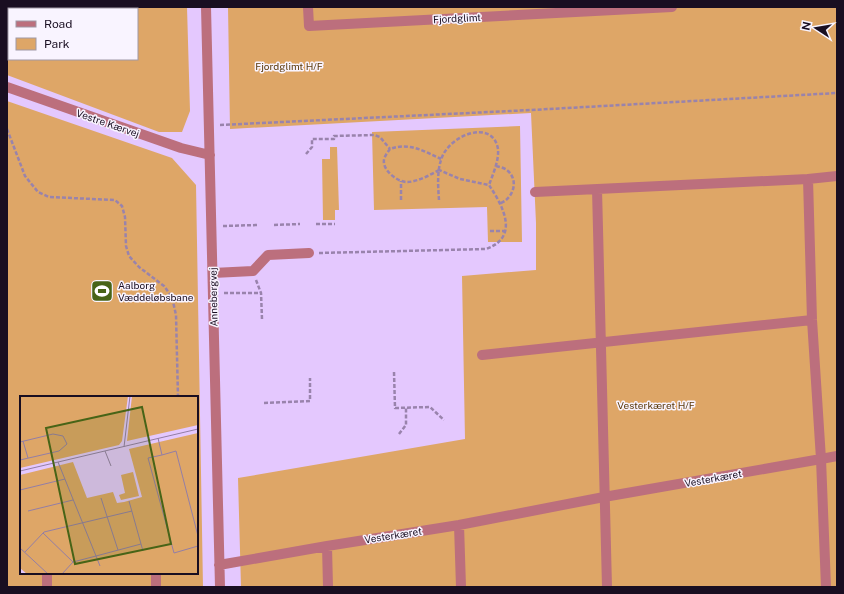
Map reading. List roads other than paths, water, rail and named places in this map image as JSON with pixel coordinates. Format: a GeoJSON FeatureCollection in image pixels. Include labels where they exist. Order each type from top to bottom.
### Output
{"type":"FeatureCollection","features":[{"type":"Feature","properties":{"kind":"street","name":"Annebergvej"},"geometry":{"type":"LineString","coordinates":[[206,7],[220,587]]}},
{"type":"Feature","properties":{"kind":"street","name":"Fjordglimt"},"geometry":{"type":"LineString","coordinates":[[308,7],[309,26],[672,7]]}},
{"type":"Feature","properties":{"kind":"street","name":"Vestre Kærvej"},"geometry":{"type":"LineString","coordinates":[[7,87],[181,148],[210,155]]}},
{"type":"Feature","properties":{"kind":"street"},"geometry":{"type":"LineString","coordinates":[[535,192],[808,179],[837,176]]}},
{"type":"Feature","properties":{"kind":"street"},"geometry":{"type":"LineString","coordinates":[[808,179],[812,320],[821,459],[826,587]]}},
{"type":"Feature","properties":{"kind":"street"},"geometry":{"type":"LineString","coordinates":[[597,189],[607,587]]}},
{"type":"Feature","properties":{"kind":"street"},"geometry":{"type":"LineString","coordinates":[[213,273],[253,271],[268,255],[309,253]]}},
{"type":"Feature","properties":{"kind":"street"},"geometry":{"type":"LineString","coordinates":[[482,355],[812,320]]}},
{"type":"Feature","properties":{"kind":"street","name":"Vesterkæret"},"geometry":{"type":"LineString","coordinates":[[219,565],[459,525],[604,497],[837,456]]}},
{"type":"Feature","properties":{"kind":"street"},"geometry":{"type":"LineString","coordinates":[[459,525],[461,587]]}},
{"type":"Feature","properties":{"kind":"street"},"geometry":{"type":"LineString","coordinates":[[327,546],[328,587]]}},
{"type":"Feature","properties":{"kind":"street"},"geometry":{"type":"LineString","coordinates":[[47,574],[47,587]]}},
{"type":"Feature","properties":{"kind":"street"},"geometry":{"type":"LineString","coordinates":[[156,574],[156,587]]}},
{"type":"Feature","properties":{"kind":"place","name":"Aalborg Væddeløbsbane"},"geometry":{"type":"Point","coordinates":[102,291]}},
{"type":"Feature","properties":{"kind":"park label","name":"Fjordglimt H/F"},"geometry":{"type":"Point","coordinates":[289,66]}},
{"type":"Feature","properties":{"kind":"park label","name":"Vesterkæret H/F"},"geometry":{"type":"Point","coordinates":[656,405]}}]}
